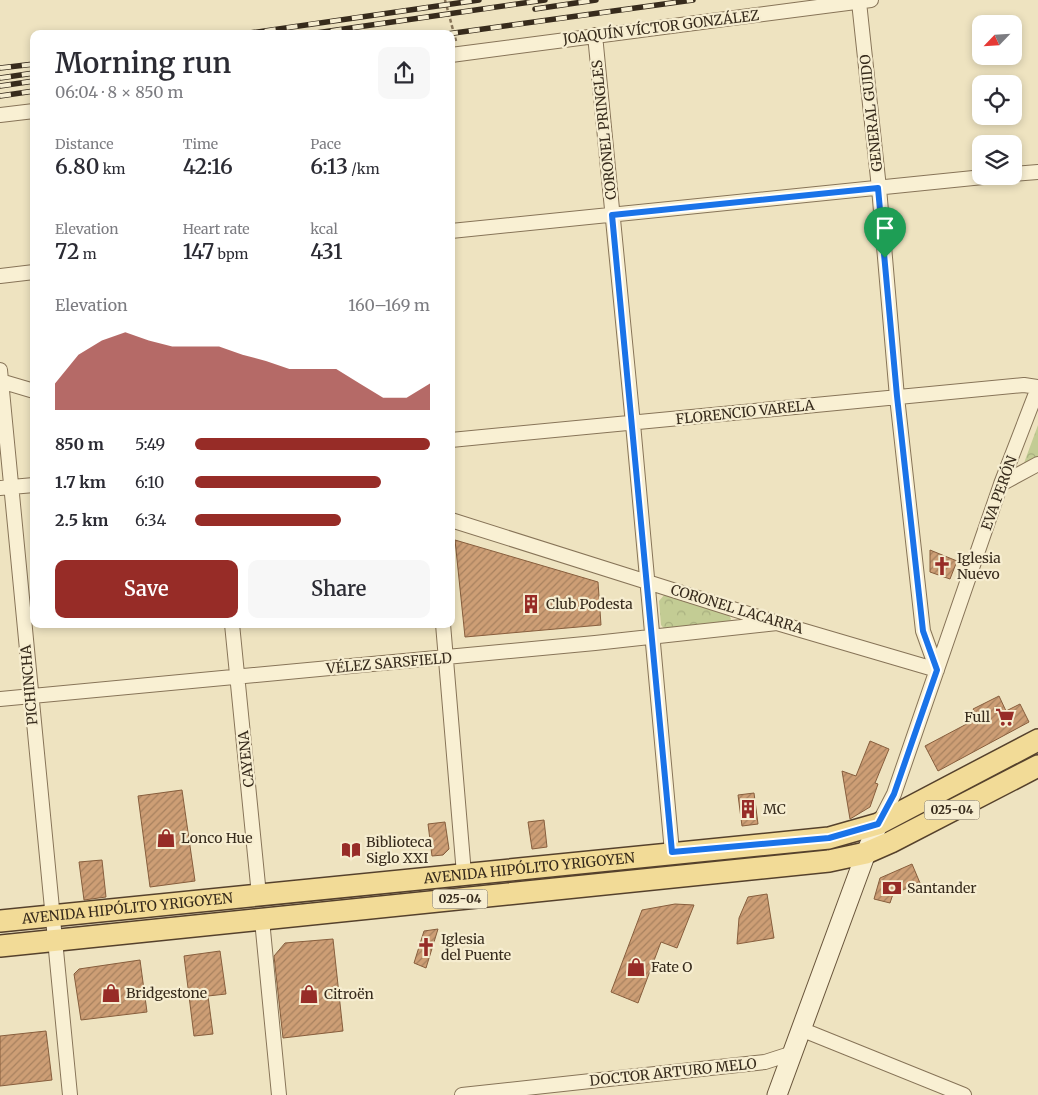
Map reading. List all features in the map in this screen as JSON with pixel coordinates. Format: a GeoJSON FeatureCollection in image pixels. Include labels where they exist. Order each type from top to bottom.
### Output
{"type":"FeatureCollection","features":[{"type":"Feature","properties":{"kind":"main road","name":"AVENIDA HIPÓLITO YRIGOYEN"},"geometry":{"type":"LineString","coordinates":[[0,921],[672,852],[829,838],[878,824],[1038,740]]}},
{"type":"Feature","properties":{"kind":"main road","name":"AVENIDA HIPÓLITO YRIGOYEN"},"geometry":{"type":"LineString","coordinates":[[0,946],[829,861],[866,853],[891,842],[1038,766]]}},
{"type":"Feature","properties":{"kind":"street","name":"JOAQUÍN VÍCTOR GONZÁLEZ"},"geometry":{"type":"LineString","coordinates":[[455,55],[595,35],[865,1]]}},
{"type":"Feature","properties":{"kind":"street","name":"GENERAL GUIDO"},"geometry":{"type":"LineString","coordinates":[[865,1],[878,188],[897,396],[923,631],[937,670]]}},
{"type":"Feature","properties":{"kind":"street","name":"CORONEL PRINGLES"},"geometry":{"type":"LineString","coordinates":[[595,35],[672,852]]}},
{"type":"Feature","properties":{"kind":"street"},"geometry":{"type":"LineString","coordinates":[[0,115],[30,111]]}},
{"type":"Feature","properties":{"kind":"street"},"geometry":{"type":"LineString","coordinates":[[1022,173],[1038,172]]}},
{"type":"Feature","properties":{"kind":"street"},"geometry":{"type":"LineString","coordinates":[[455,231],[972,178]]}},
{"type":"Feature","properties":{"kind":"street"},"geometry":{"type":"LineString","coordinates":[[0,276],[30,272]]}},
{"type":"Feature","properties":{"kind":"street"},"geometry":{"type":"LineString","coordinates":[[0,378],[30,389]]}},
{"type":"Feature","properties":{"kind":"street","name":"PICHINCHA"},"geometry":{"type":"LineString","coordinates":[[0,378],[6,488],[30,696],[70,1095]]}},
{"type":"Feature","properties":{"kind":"street","name":"FLORENCIO VARELA"},"geometry":{"type":"LineString","coordinates":[[455,440],[633,424],[897,396],[1024,385],[1038,387]]}},
{"type":"Feature","properties":{"kind":"street","name":"EVA PERÓN"},"geometry":{"type":"LineString","coordinates":[[878,824],[894,794],[1001,484],[1038,387]]}},
{"type":"Feature","properties":{"kind":"street"},"geometry":{"type":"LineString","coordinates":[[1001,484],[1038,464]]}},
{"type":"Feature","properties":{"kind":"street"},"geometry":{"type":"LineString","coordinates":[[6,488],[30,485]]}},
{"type":"Feature","properties":{"kind":"street","name":"CORONEL LACARRA"},"geometry":{"type":"LineString","coordinates":[[455,521],[777,623],[937,670]]}},
{"type":"Feature","properties":{"kind":"street","name":"VÉLEZ SARSFIELD"},"geometry":{"type":"LineString","coordinates":[[0,699],[445,658],[777,623]]}},
{"type":"Feature","properties":{"kind":"street","name":"CAYENA"},"geometry":{"type":"LineString","coordinates":[[232,628],[259,895]]}},
{"type":"Feature","properties":{"kind":"street"},"geometry":{"type":"LineString","coordinates":[[442,628],[464,874]]}},
{"type":"Feature","properties":{"kind":"street"},"geometry":{"type":"LineString","coordinates":[[777,1095],[803,1030],[878,824]]}},
{"type":"Feature","properties":{"kind":"street"},"geometry":{"type":"LineString","coordinates":[[262,920],[279,1095]]}},
{"type":"Feature","properties":{"kind":"street"},"geometry":{"type":"LineString","coordinates":[[803,1030],[964,1095]]}},
{"type":"Feature","properties":{"kind":"street","name":"DOCTOR ARTURO MELO"},"geometry":{"type":"LineString","coordinates":[[462,1095],[765,1062],[793,1053]]}},
{"type":"Feature","properties":{"kind":"path"},"geometry":{"type":"LineString","coordinates":[[445,0],[450,30]]}},
{"type":"Feature","properties":{"kind":"green space"},"geometry":{"type":"Polygon","coordinates":[[[1038,425],[1038,456],[1024,463],[1038,425]]]}},
{"type":"Feature","properties":{"kind":"green space"},"geometry":{"type":"Polygon","coordinates":[[[665,594],[728,613],[731,619],[728,625],[666,631],[661,625],[659,601],[665,594]]]}},
{"type":"Feature","properties":{"kind":"building","name":"Club Podesta"},"geometry":{"type":"Polygon","coordinates":[[[455,540],[598,582],[601,625],[465,637],[455,540]]]}},
{"type":"Feature","properties":{"kind":"building","name":"Iglesia Nuevo"},"geometry":{"type":"Polygon","coordinates":[[[930,550],[957,561],[950,579],[930,572],[930,550]]]}},
{"type":"Feature","properties":{"kind":"building"},"geometry":{"type":"Polygon","coordinates":[[[999,696],[1006,711],[1020,704],[1029,722],[938,771],[925,746],[978,718],[973,709],[999,696]]]}},
{"type":"Feature","properties":{"kind":"building"},"geometry":{"type":"Polygon","coordinates":[[[870,741],[889,749],[875,783],[878,784],[870,807],[850,819],[842,771],[856,776],[870,741]]]}},
{"type":"Feature","properties":{"kind":"building","name":"Lonco Hue"},"geometry":{"type":"Polygon","coordinates":[[[182,790],[195,881],[150,887],[138,796],[182,790]]]}},
{"type":"Feature","properties":{"kind":"building","name":"MC"},"geometry":{"type":"Polygon","coordinates":[[[754,793],[758,824],[742,826],[738,795],[754,793]]]}},
{"type":"Feature","properties":{"kind":"building"},"geometry":{"type":"Polygon","coordinates":[[[544,820],[547,847],[532,849],[528,822],[544,820]]]}},
{"type":"Feature","properties":{"kind":"building"},"geometry":{"type":"Polygon","coordinates":[[[445,822],[449,849],[443,855],[432,856],[428,824],[445,822]]]}},
{"type":"Feature","properties":{"kind":"building"},"geometry":{"type":"Polygon","coordinates":[[[102,860],[106,897],[84,900],[79,862],[102,860]]]}},
{"type":"Feature","properties":{"kind":"building","name":"Santander"},"geometry":{"type":"Polygon","coordinates":[[[912,864],[920,883],[893,894],[890,903],[874,899],[880,878],[912,864]]]}},
{"type":"Feature","properties":{"kind":"building"},"geometry":{"type":"Polygon","coordinates":[[[767,894],[774,938],[737,944],[739,918],[748,897],[767,894]]]}},
{"type":"Feature","properties":{"kind":"building","name":"Fate O"},"geometry":{"type":"Polygon","coordinates":[[[675,904],[694,905],[677,948],[661,942],[638,1003],[611,992],[642,910],[675,904]]]}},
{"type":"Feature","properties":{"kind":"building","name":"Iglesia del Puente"},"geometry":{"type":"Polygon","coordinates":[[[438,929],[426,968],[414,963],[424,931],[438,929]]]}},
{"type":"Feature","properties":{"kind":"building","name":"Citroën"},"geometry":{"type":"Polygon","coordinates":[[[333,939],[343,1031],[283,1038],[274,956],[285,943],[333,939]]]}},
{"type":"Feature","properties":{"kind":"building"},"geometry":{"type":"Polygon","coordinates":[[[220,951],[226,994],[208,996],[213,1034],[194,1036],[184,956],[220,951]]]}},
{"type":"Feature","properties":{"kind":"building","name":"Bridgestone"},"geometry":{"type":"Polygon","coordinates":[[[140,960],[147,1012],[81,1020],[74,974],[79,969],[140,960]]]}},
{"type":"Feature","properties":{"kind":"building"},"geometry":{"type":"Polygon","coordinates":[[[46,1031],[52,1080],[0,1086],[0,1036],[46,1031]]]}},
{"type":"Feature","properties":{"kind":"railway"},"geometry":{"type":"LineString","coordinates":[[271,30],[479,0]]}},
{"type":"Feature","properties":{"kind":"railway"},"geometry":{"type":"LineString","coordinates":[[337,30],[545,0]]}},
{"type":"Feature","properties":{"kind":"railway"},"geometry":{"type":"LineString","coordinates":[[535,9],[596,0]]}},
{"type":"Feature","properties":{"kind":"railway"},"geometry":{"type":"LineString","coordinates":[[455,33],[693,0]]}},
{"type":"Feature","properties":{"kind":"railway"},"geometry":{"type":"LineString","coordinates":[[0,68],[30,64]]}},
{"type":"Feature","properties":{"kind":"railway"},"geometry":{"type":"LineString","coordinates":[[0,78],[30,74]]}},
{"type":"Feature","properties":{"kind":"railway"},"geometry":{"type":"LineString","coordinates":[[0,86],[30,82]]}},
{"type":"Feature","properties":{"kind":"railway"},"geometry":{"type":"LineString","coordinates":[[0,96],[30,92]]}},
{"type":"Feature","properties":{"kind":"place","name":"Iglesia Nuevo"},"geometry":{"type":"Point","coordinates":[942,566]}},
{"type":"Feature","properties":{"kind":"place","name":"Club Podesta"},"geometry":{"type":"Point","coordinates":[531,604]}},
{"type":"Feature","properties":{"kind":"place","name":"Full"},"geometry":{"type":"Point","coordinates":[1005,717]}},
{"type":"Feature","properties":{"kind":"place","name":"MC"},"geometry":{"type":"Point","coordinates":[748,809]}},
{"type":"Feature","properties":{"kind":"place","name":"Lonco Hue"},"geometry":{"type":"Point","coordinates":[166,838]}},
{"type":"Feature","properties":{"kind":"place","name":"Biblioteca Siglo XXI"},"geometry":{"type":"Point","coordinates":[351,850]}},
{"type":"Feature","properties":{"kind":"place","name":"Santander"},"geometry":{"type":"Point","coordinates":[892,888]}},
{"type":"Feature","properties":{"kind":"place","name":"Iglesia del Puente"},"geometry":{"type":"Point","coordinates":[426,947]}},
{"type":"Feature","properties":{"kind":"place","name":"Fate O"},"geometry":{"type":"Point","coordinates":[636,967]}},
{"type":"Feature","properties":{"kind":"place","name":"Bridgestone"},"geometry":{"type":"Point","coordinates":[111,993]}},
{"type":"Feature","properties":{"kind":"place","name":"Citroën"},"geometry":{"type":"Point","coordinates":[309,994]}},
{"type":"Feature","properties":{"kind":"route"},"geometry":{"type":"LineString","coordinates":[[878,188],[885,258],[897,396],[923,631],[928,650],[937,670],[894,794],[878,824],[852,833],[829,838],[672,852],[612,215],[878,188]]}}]}
